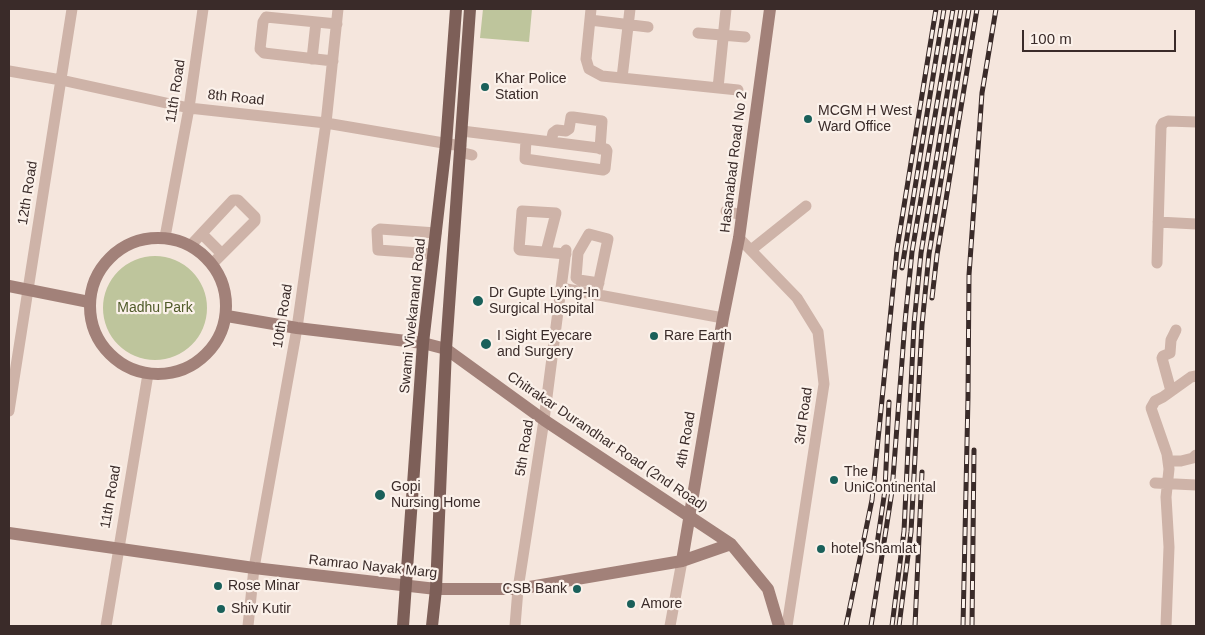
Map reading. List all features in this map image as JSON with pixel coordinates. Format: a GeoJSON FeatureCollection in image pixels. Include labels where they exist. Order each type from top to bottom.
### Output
{"type":"FeatureCollection","features":[{"type":"Feature","properties":{"kind":"main road","name":"Swami Vivekanand Road"},"geometry":{"type":"LineString","coordinates":[[403,626],[423,343],[446,144],[456,9]]}},
{"type":"Feature","properties":{"kind":"main road"},"geometry":{"type":"LineString","coordinates":[[432,626],[436,589],[446,349],[458,187],[464,151],[462,131],[470,9]]}},
{"type":"Feature","properties":{"kind":"main road"},"geometry":{"type":"LineString","coordinates":[[441,186],[458,187]]}},
{"type":"Feature","properties":{"kind":"street","name":"12th Road"},"geometry":{"type":"LineString","coordinates":[[9,412],[72,9]]}},
{"type":"Feature","properties":{"kind":"street","name":"11th Road"},"geometry":{"type":"LineString","coordinates":[[165,237],[189,108],[203,9]]}},
{"type":"Feature","properties":{"kind":"street","name":"10th Road"},"geometry":{"type":"LineString","coordinates":[[248,626],[254,568],[297,328],[326,123],[338,9]]}},
{"type":"Feature","properties":{"kind":"street"},"geometry":{"type":"LineString","coordinates":[[622,78],[630,9]]}},
{"type":"Feature","properties":{"kind":"street"},"geometry":{"type":"LineString","coordinates":[[718,88],[726,9]]}},
{"type":"Feature","properties":{"kind":"street","name":"Hasanabad Road No 2"},"geometry":{"type":"LineString","coordinates":[[723,318],[739,238],[770,9]]}},
{"type":"Feature","properties":{"kind":"street"},"geometry":{"type":"LineString","coordinates":[[648,27],[628,25],[590,14],[586,59],[589,69],[602,76],[738,90]]}},
{"type":"Feature","properties":{"kind":"street"},"geometry":{"type":"LineString","coordinates":[[333,61],[264,53],[260,49],[263,22],[266,17],[337,24]]}},
{"type":"Feature","properties":{"kind":"street"},"geometry":{"type":"LineString","coordinates":[[312,59],[316,22]]}},
{"type":"Feature","properties":{"kind":"street"},"geometry":{"type":"LineString","coordinates":[[698,33],[745,37]]}},
{"type":"Feature","properties":{"kind":"street","name":"8th Road"},"geometry":{"type":"LineString","coordinates":[[9,71],[61,80],[189,108],[326,123],[446,144],[464,151]]}},
{"type":"Feature","properties":{"kind":"street"},"geometry":{"type":"LineString","coordinates":[[551,142],[554,131],[566,131],[569,129],[571,118],[591,119],[602,121],[600,149]]}},
{"type":"Feature","properties":{"kind":"street"},"geometry":{"type":"LineString","coordinates":[[1157,264],[1161,127],[1164,123],[1168,122],[1196,122]]}},
{"type":"Feature","properties":{"kind":"street"},"geometry":{"type":"LineString","coordinates":[[462,131],[567,144],[600,149],[607,151],[604,170],[525,159],[526,139]]}},
{"type":"Feature","properties":{"kind":"street"},"geometry":{"type":"LineString","coordinates":[[564,165],[567,144]]}},
{"type":"Feature","properties":{"kind":"street"},"geometry":{"type":"LineString","coordinates":[[191,246],[233,200],[238,200],[254,217],[255,221],[213,263]]}},
{"type":"Feature","properties":{"kind":"street"},"geometry":{"type":"LineString","coordinates":[[751,250],[806,206]]}},
{"type":"Feature","properties":{"kind":"street"},"geometry":{"type":"LineString","coordinates":[[726,211],[742,215]]}},
{"type":"Feature","properties":{"kind":"street"},"geometry":{"type":"LineString","coordinates":[[1158,222],[1196,224]]}},
{"type":"Feature","properties":{"kind":"street"},"geometry":{"type":"LineString","coordinates":[[433,254],[378,250],[378,231],[380,228],[436,233]]}},
{"type":"Feature","properties":{"kind":"street"},"geometry":{"type":"LineString","coordinates":[[202,234],[222,254]]}},
{"type":"Feature","properties":{"kind":"street"},"geometry":{"type":"LineString","coordinates":[[588,234],[607,238],[597,289],[577,279],[576,276],[578,253],[588,234]]}},
{"type":"Feature","properties":{"kind":"street"},"geometry":{"type":"LineString","coordinates":[[165,237],[191,246],[213,263],[225,288],[227,316],[212,349],[184,370],[148,374],[117,361],[106,348],[96,335],[89,302],[96,276],[113,254],[137,240],[165,237]]}},
{"type":"Feature","properties":{"kind":"street","name":"3rd Road"},"geometry":{"type":"LineString","coordinates":[[739,238],[797,298],[818,332],[824,384],[787,626]]}},
{"type":"Feature","properties":{"kind":"street"},"geometry":{"type":"LineString","coordinates":[[546,252],[566,254],[577,261]]}},
{"type":"Feature","properties":{"kind":"street","name":"5th Road"},"geometry":{"type":"LineString","coordinates":[[516,626],[518,589],[544,420],[566,254]]}},
{"type":"Feature","properties":{"kind":"street"},"geometry":{"type":"LineString","coordinates":[[9,286],[89,302]]}},
{"type":"Feature","properties":{"kind":"street"},"geometry":{"type":"LineString","coordinates":[[561,288],[597,289],[723,318]]}},
{"type":"Feature","properties":{"kind":"street","name":"Chitrakar Durandhar Road (2nd Road)"},"geometry":{"type":"LineString","coordinates":[[227,316],[297,328],[423,343],[446,349],[544,420],[731,544],[768,589],[778,626]]}},
{"type":"Feature","properties":{"kind":"street","name":"4th Road"},"geometry":{"type":"LineString","coordinates":[[670,626],[723,318]]}},
{"type":"Feature","properties":{"kind":"street"},"geometry":{"type":"LineString","coordinates":[[1171,391],[1162,358],[1170,354],[1171,340],[1176,330]]}},
{"type":"Feature","properties":{"kind":"street","name":"11th Road"},"geometry":{"type":"LineString","coordinates":[[106,626],[148,374]]}},
{"type":"Feature","properties":{"kind":"street"},"geometry":{"type":"LineString","coordinates":[[1166,626],[1169,547],[1166,498],[1168,461],[1151,408],[1155,401],[1163,398],[1191,377],[1196,376]]}},
{"type":"Feature","properties":{"kind":"street"},"geometry":{"type":"LineString","coordinates":[[1168,461],[1187,460],[1194,458],[1196,454]]}},
{"type":"Feature","properties":{"kind":"street"},"geometry":{"type":"LineString","coordinates":[[1155,483],[1196,485]]}},
{"type":"Feature","properties":{"kind":"street","name":"Ramrao Nayak Marg"},"geometry":{"type":"LineString","coordinates":[[9,533],[254,568],[436,589],[518,589],[682,561],[731,544]]}},
{"type":"Feature","properties":{"kind":"green space"},"geometry":{"type":"Polygon","coordinates":[[[483,9],[532,9],[529,42],[480,38],[483,9]]]}},
{"type":"Feature","properties":{"kind":"green space","name":"Madhu Park"},"geometry":{"type":"Polygon","coordinates":[[[155,256],[175,260],[192,271],[203,288],[207,308],[203,328],[192,345],[175,356],[155,360],[135,356],[118,345],[107,328],[103,308],[107,288],[118,271],[135,260],[155,256]]]}},
{"type":"Feature","properties":{"kind":"railway"},"geometry":{"type":"LineString","coordinates":[[846,626],[872,500],[897,249],[936,9]]}},
{"type":"Feature","properties":{"kind":"railway"},"geometry":{"type":"LineString","coordinates":[[902,268],[944,9]]}},
{"type":"Feature","properties":{"kind":"railway"},"geometry":{"type":"LineString","coordinates":[[871,626],[892,491],[912,252],[953,9]]}},
{"type":"Feature","properties":{"kind":"railway"},"geometry":{"type":"LineString","coordinates":[[892,626],[904,531],[914,324],[921,253],[961,9]]}},
{"type":"Feature","properties":{"kind":"railway"},"geometry":{"type":"LineString","coordinates":[[899,626],[911,532],[922,325],[929,254],[969,9]]}},
{"type":"Feature","properties":{"kind":"railway"},"geometry":{"type":"LineString","coordinates":[[932,298],[937,255],[977,9]]}},
{"type":"Feature","properties":{"kind":"railway"},"geometry":{"type":"LineString","coordinates":[[963,626],[969,275],[982,93],[996,9]]}},
{"type":"Feature","properties":{"kind":"railway"},"geometry":{"type":"LineString","coordinates":[[876,551],[885,490],[889,402]]}},
{"type":"Feature","properties":{"kind":"railway"},"geometry":{"type":"LineString","coordinates":[[972,626],[974,450]]}},
{"type":"Feature","properties":{"kind":"railway"},"geometry":{"type":"LineString","coordinates":[[915,626],[922,472]]}},
{"type":"Feature","properties":{"kind":"place","name":"Khar Police Station"},"geometry":{"type":"Point","coordinates":[485,87]}},
{"type":"Feature","properties":{"kind":"place","name":"MCGM H West Ward Office"},"geometry":{"type":"Point","coordinates":[808,119]}},
{"type":"Feature","properties":{"kind":"place","name":"Dr Gupte Lying-In Surgical Hospital"},"geometry":{"type":"Point","coordinates":[478,301]}},
{"type":"Feature","properties":{"kind":"place","name":"Rare Earth"},"geometry":{"type":"Point","coordinates":[654,336]}},
{"type":"Feature","properties":{"kind":"place","name":"I Sight Eyecare and Surgery"},"geometry":{"type":"Point","coordinates":[486,344]}},
{"type":"Feature","properties":{"kind":"place","name":"The UniContinental"},"geometry":{"type":"Point","coordinates":[834,480]}},
{"type":"Feature","properties":{"kind":"place","name":"Gopi Nursing Home"},"geometry":{"type":"Point","coordinates":[380,495]}},
{"type":"Feature","properties":{"kind":"place","name":"hotel Shamlat"},"geometry":{"type":"Point","coordinates":[821,549]}},
{"type":"Feature","properties":{"kind":"place","name":"Rose Minar"},"geometry":{"type":"Point","coordinates":[218,586]}},
{"type":"Feature","properties":{"kind":"place","name":"CSB Bank"},"geometry":{"type":"Point","coordinates":[577,589]}},
{"type":"Feature","properties":{"kind":"place","name":"Amore"},"geometry":{"type":"Point","coordinates":[631,604]}},
{"type":"Feature","properties":{"kind":"place","name":"Shiv Kutir"},"geometry":{"type":"Point","coordinates":[221,609]}}]}
